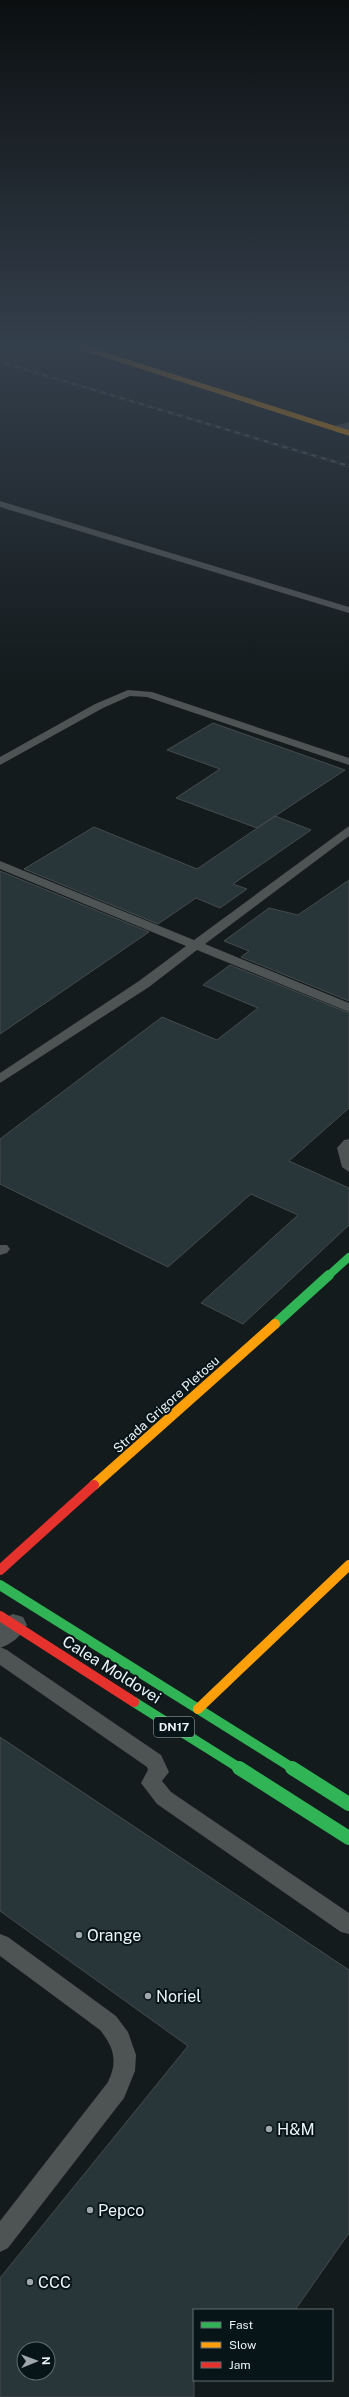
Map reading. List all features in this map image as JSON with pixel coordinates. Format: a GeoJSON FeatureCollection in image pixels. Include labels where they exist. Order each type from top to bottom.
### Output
{"type":"FeatureCollection","features":[{"type":"Feature","properties":{"kind":"street","name":"Strada Grigore Pletosu"},"geometry":{"type":"LineString","coordinates":[[0,1570],[349,1257]]}},
{"type":"Feature","properties":{"kind":"street"},"geometry":{"type":"LineString","coordinates":[[198,1709],[349,1565]]}},
{"type":"Feature","properties":{"kind":"street","name":"Calea Moldovei"},"geometry":{"type":"LineString","coordinates":[[0,1585],[349,1804]]}},
{"type":"Feature","properties":{"kind":"street","name":"Calea Moldovei"},"geometry":{"type":"LineString","coordinates":[[4,1626],[349,1838]]}},
{"type":"Feature","properties":{"kind":"lane"},"geometry":{"type":"LineString","coordinates":[[0,504],[349,610]]}},
{"type":"Feature","properties":{"kind":"lane"},"geometry":{"type":"LineString","coordinates":[[0,762],[99,706],[128,693],[148,694],[349,762]]}},
{"type":"Feature","properties":{"kind":"lane"},"geometry":{"type":"LineString","coordinates":[[0,1079],[144,984],[349,830]]}},
{"type":"Feature","properties":{"kind":"lane"},"geometry":{"type":"LineString","coordinates":[[0,865],[196,944],[349,1008]]}},
{"type":"Feature","properties":{"kind":"lane"},"geometry":{"type":"LineString","coordinates":[[349,1143],[344,1148],[349,1167]]}},
{"type":"Feature","properties":{"kind":"lane"},"geometry":{"type":"LineString","coordinates":[[0,1655],[154,1761],[159,1772],[152,1778],[151,1783],[164,1798],[349,1925]]}},
{"type":"Feature","properties":{"kind":"lane"},"geometry":{"type":"LineString","coordinates":[[0,1944],[108,2023],[120,2037],[126,2054],[124,2073],[116,2090],[0,2240]]}},
{"type":"Feature","properties":{"kind":"building"},"geometry":{"type":"Polygon","coordinates":[[[213,723],[345,770],[257,828],[176,798],[220,769],[167,750],[213,723]]]}},
{"type":"Feature","properties":{"kind":"building"},"geometry":{"type":"Polygon","coordinates":[[[275,816],[311,830],[233,884],[247,889],[220,908],[196,898],[158,924],[24,869],[94,827],[197,869],[275,816]]]}},
{"type":"Feature","properties":{"kind":"building"},"geometry":{"type":"Polygon","coordinates":[[[0,871],[149,932],[0,1034],[0,871]]]}},
{"type":"Feature","properties":{"kind":"building"},"geometry":{"type":"Polygon","coordinates":[[[349,880],[349,1001],[241,957],[249,951],[224,941],[269,908],[298,915],[349,880]]]}},
{"type":"Feature","properties":{"kind":"building"},"geometry":{"type":"Polygon","coordinates":[[[230,965],[349,1013],[349,1108],[289,1161],[349,1188],[349,1225],[243,1324],[201,1303],[298,1215],[251,1194],[168,1267],[0,1184],[0,1139],[162,1017],[217,1040],[258,1008],[203,985],[230,965]]]}},
{"type":"Feature","properties":{"kind":"building"},"geometry":{"type":"Polygon","coordinates":[[[0,1737],[349,1970],[349,2233],[296,2309],[193,2309],[194,2397],[0,2397],[0,2278],[188,2046],[0,1911],[0,1737]]]}},
{"type":"Feature","properties":{"kind":"railway"},"geometry":{"type":"LineString","coordinates":[[312,455],[349,466]]}},
{"type":"Feature","properties":{"kind":"traffic: fast"},"geometry":{"type":"LineString","coordinates":[[275,1324],[349,1257]]}},
{"type":"Feature","properties":{"kind":"traffic: fast"},"geometry":{"type":"LineString","coordinates":[[0,1585],[349,1804]]}},
{"type":"Feature","properties":{"kind":"traffic: fast"},"geometry":{"type":"LineString","coordinates":[[134,1702],[349,1838]]}},
{"type":"Feature","properties":{"kind":"traffic: slow"},"geometry":{"type":"LineString","coordinates":[[94,1485],[275,1324]]}},
{"type":"Feature","properties":{"kind":"traffic: slow"},"geometry":{"type":"LineString","coordinates":[[198,1709],[349,1565]]}},
{"type":"Feature","properties":{"kind":"traffic: jam"},"geometry":{"type":"LineString","coordinates":[[0,1570],[94,1485]]}},
{"type":"Feature","properties":{"kind":"traffic: jam"},"geometry":{"type":"LineString","coordinates":[[0,1616],[134,1702]]}},
{"type":"Feature","properties":{"kind":"place","name":"Orange"},"geometry":{"type":"Point","coordinates":[79,1935]}},
{"type":"Feature","properties":{"kind":"place","name":"Noriel"},"geometry":{"type":"Point","coordinates":[148,1996]}},
{"type":"Feature","properties":{"kind":"place","name":"H&M"},"geometry":{"type":"Point","coordinates":[269,2129]}},
{"type":"Feature","properties":{"kind":"place","name":"Pepco"},"geometry":{"type":"Point","coordinates":[90,2210]}},
{"type":"Feature","properties":{"kind":"place","name":"CCC"},"geometry":{"type":"Point","coordinates":[30,2282]}}]}
